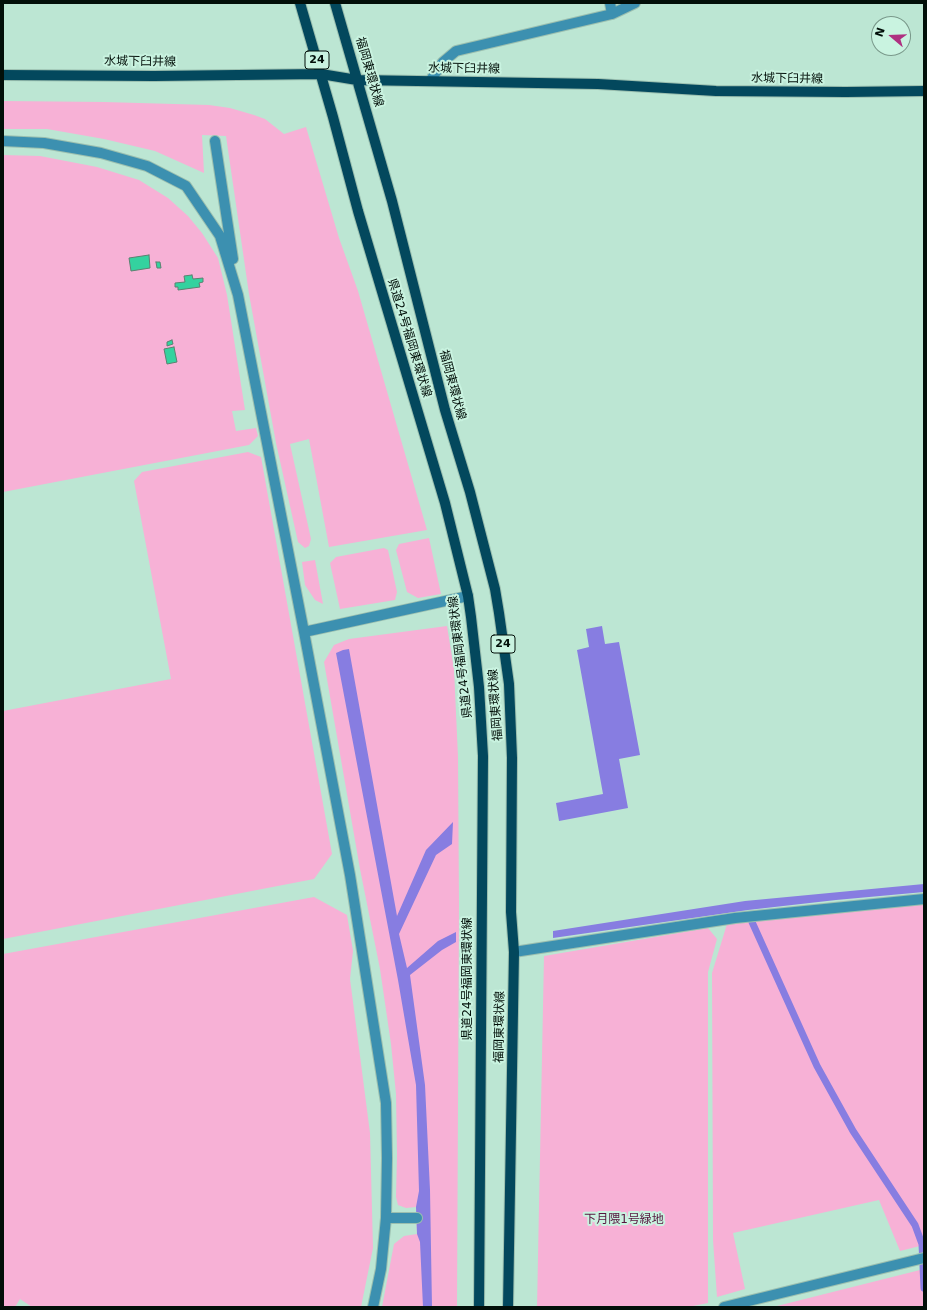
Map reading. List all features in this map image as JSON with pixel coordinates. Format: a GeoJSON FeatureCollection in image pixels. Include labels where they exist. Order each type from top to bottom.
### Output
{"type":"FeatureCollection","features":[{"type":"Feature","properties":{"kind":"main road","name":"県道24号福岡東環状線"},"geometry":{"type":"LineString","coordinates":[[300,3],[358,211],[445,503],[468,596],[471,617],[479,687],[483,756],[479,1307]]}},
{"type":"Feature","properties":{"kind":"main road","name":"福岡東環状線"},"geometry":{"type":"LineString","coordinates":[[335,3],[392,201],[445,410],[470,492],[497,601],[509,684],[512,758],[511,912],[514,952],[508,1307]]}},
{"type":"Feature","properties":{"kind":"main road","name":"水城下臼井線"},"geometry":{"type":"LineString","coordinates":[[3,75],[154,76],[321,74],[357,80],[598,84],[716,91],[924,92]]}},
{"type":"Feature","properties":{"kind":"street"},"geometry":{"type":"LineString","coordinates":[[610,3],[612,14]]}},
{"type":"Feature","properties":{"kind":"street"},"geometry":{"type":"LineString","coordinates":[[430,81],[443,62],[456,51],[612,14],[636,3]]}},
{"type":"Feature","properties":{"kind":"street"},"geometry":{"type":"LineString","coordinates":[[3,141],[44,143],[101,153],[147,166],[186,186],[220,236],[238,295]]}},
{"type":"Feature","properties":{"kind":"street"},"geometry":{"type":"LineString","coordinates":[[215,141],[238,295],[350,875],[386,1103],[388,1158],[386,1218],[381,1269],[373,1307]]}},
{"type":"Feature","properties":{"kind":"street"},"geometry":{"type":"LineString","coordinates":[[304,632],[468,596]]}},
{"type":"Feature","properties":{"kind":"street"},"geometry":{"type":"LineString","coordinates":[[514,952],[735,918],[924,899]]}},
{"type":"Feature","properties":{"kind":"street"},"geometry":{"type":"LineString","coordinates":[[386,1218],[417,1218]]}},
{"type":"Feature","properties":{"kind":"street"},"geometry":{"type":"LineString","coordinates":[[724,1307],[924,1258]]}},
{"type":"Feature","properties":{"kind":"green space"},"geometry":{"type":"Polygon","coordinates":[[[3,101],[209,105],[230,108],[265,119],[284,134],[306,127],[339,238],[358,291],[427,530],[329,547],[309,439],[290,444],[311,539],[309,546],[305,548],[298,542],[276,443],[249,294],[226,136],[202,135],[204,173],[155,151],[104,139],[47,129],[3,129],[3,101]]]}},
{"type":"Feature","properties":{"kind":"green space"},"geometry":{"type":"Polygon","coordinates":[[[3,155],[40,156],[97,167],[139,180],[168,198],[188,216],[202,233],[218,258],[227,295],[245,410],[232,411],[236,431],[256,428],[258,436],[249,445],[3,492],[3,155]]]}},
{"type":"Feature","properties":{"kind":"green space"},"geometry":{"type":"Polygon","coordinates":[[[248,452],[261,457],[332,854],[314,879],[3,939],[3,711],[171,679],[134,481],[142,472],[248,452]]]}},
{"type":"Feature","properties":{"kind":"green space"},"geometry":{"type":"Polygon","coordinates":[[[429,538],[441,594],[418,598],[407,592],[396,550],[399,544],[429,538]]]}},
{"type":"Feature","properties":{"kind":"green space"},"geometry":{"type":"Polygon","coordinates":[[[384,548],[388,550],[397,592],[395,600],[340,609],[330,563],[336,557],[384,548]]]}},
{"type":"Feature","properties":{"kind":"green space"},"geometry":{"type":"Polygon","coordinates":[[[315,560],[323,604],[315,600],[305,585],[302,562],[315,560]]]}},
{"type":"Feature","properties":{"kind":"green space"},"geometry":{"type":"Polygon","coordinates":[[[447,626],[454,669],[458,757],[459,904],[457,1307],[382,1307],[394,1244],[404,1236],[417,1234],[416,1207],[406,1208],[398,1205],[396,1197],[396,1094],[391,1044],[380,969],[360,869],[324,662],[334,645],[349,639],[447,626]]]}},
{"type":"Feature","properties":{"kind":"green space"},"geometry":{"type":"Polygon","coordinates":[[[314,897],[347,915],[353,951],[350,979],[370,1133],[373,1248],[361,1307],[32,1307],[20,1299],[15,1307],[3,1307],[3,954],[314,897]]]}},
{"type":"Feature","properties":{"kind":"green space"},"geometry":{"type":"Polygon","coordinates":[[[924,904],[924,1248],[920,1246],[900,1251],[879,1200],[733,1233],[745,1289],[717,1297],[713,1240],[712,973],[727,924],[924,904]]]}},
{"type":"Feature","properties":{"kind":"green space","name":"下月隈1号緑地"},"geometry":{"type":"Polygon","coordinates":[[[708,928],[717,939],[708,972],[708,1303],[688,1307],[537,1307],[544,956],[708,928]]]}},
{"type":"Feature","properties":{"kind":"green space"},"geometry":{"type":"Polygon","coordinates":[[[924,1269],[924,1307],[773,1307],[924,1269]]]}},
{"type":"Feature","properties":{"kind":"shaded area"},"geometry":{"type":"Polygon","coordinates":[[[602,626],[605,644],[619,642],[640,755],[619,759],[628,808],[559,821],[556,803],[603,794],[577,650],[589,647],[586,629],[602,626]]]}},
{"type":"Feature","properties":{"kind":"shaded area"},"geometry":{"type":"Polygon","coordinates":[[[349,649],[397,916],[426,850],[453,822],[452,844],[436,855],[399,934],[407,968],[438,941],[456,932],[456,942],[442,950],[410,975],[425,1085],[430,1190],[432,1307],[423,1307],[420,1242],[417,1234],[416,1207],[419,1191],[416,1085],[398,980],[336,653],[349,649]]]}},
{"type":"Feature","properties":{"kind":"shaded area"},"geometry":{"type":"Polygon","coordinates":[[[924,884],[924,892],[748,910],[553,938],[553,931],[745,901],[924,884]]]}},
{"type":"Feature","properties":{"kind":"building"},"geometry":{"type":"Polygon","coordinates":[[[149,255],[150,268],[131,271],[129,258],[149,255]]]}},
{"type":"Feature","properties":{"kind":"building"},"geometry":{"type":"Polygon","coordinates":[[[156,262],[160,262],[161,268],[157,268],[156,262]]]}},
{"type":"Feature","properties":{"kind":"building"},"geometry":{"type":"Polygon","coordinates":[[[192,275],[193,279],[203,278],[203,282],[199,283],[200,287],[178,290],[178,287],[175,287],[175,283],[185,282],[184,276],[192,275]]]}},
{"type":"Feature","properties":{"kind":"building"},"geometry":{"type":"Polygon","coordinates":[[[172,340],[173,344],[167,346],[167,342],[172,340]]]}},
{"type":"Feature","properties":{"kind":"building"},"geometry":{"type":"Polygon","coordinates":[[[174,347],[177,362],[167,364],[164,349],[174,347]]]}},
{"type":"Feature","properties":{"kind":"waterway"},"geometry":{"type":"LineString","coordinates":[[752,922],[817,1066],[853,1131],[915,1225],[922,1244],[924,1288]]}}]}
